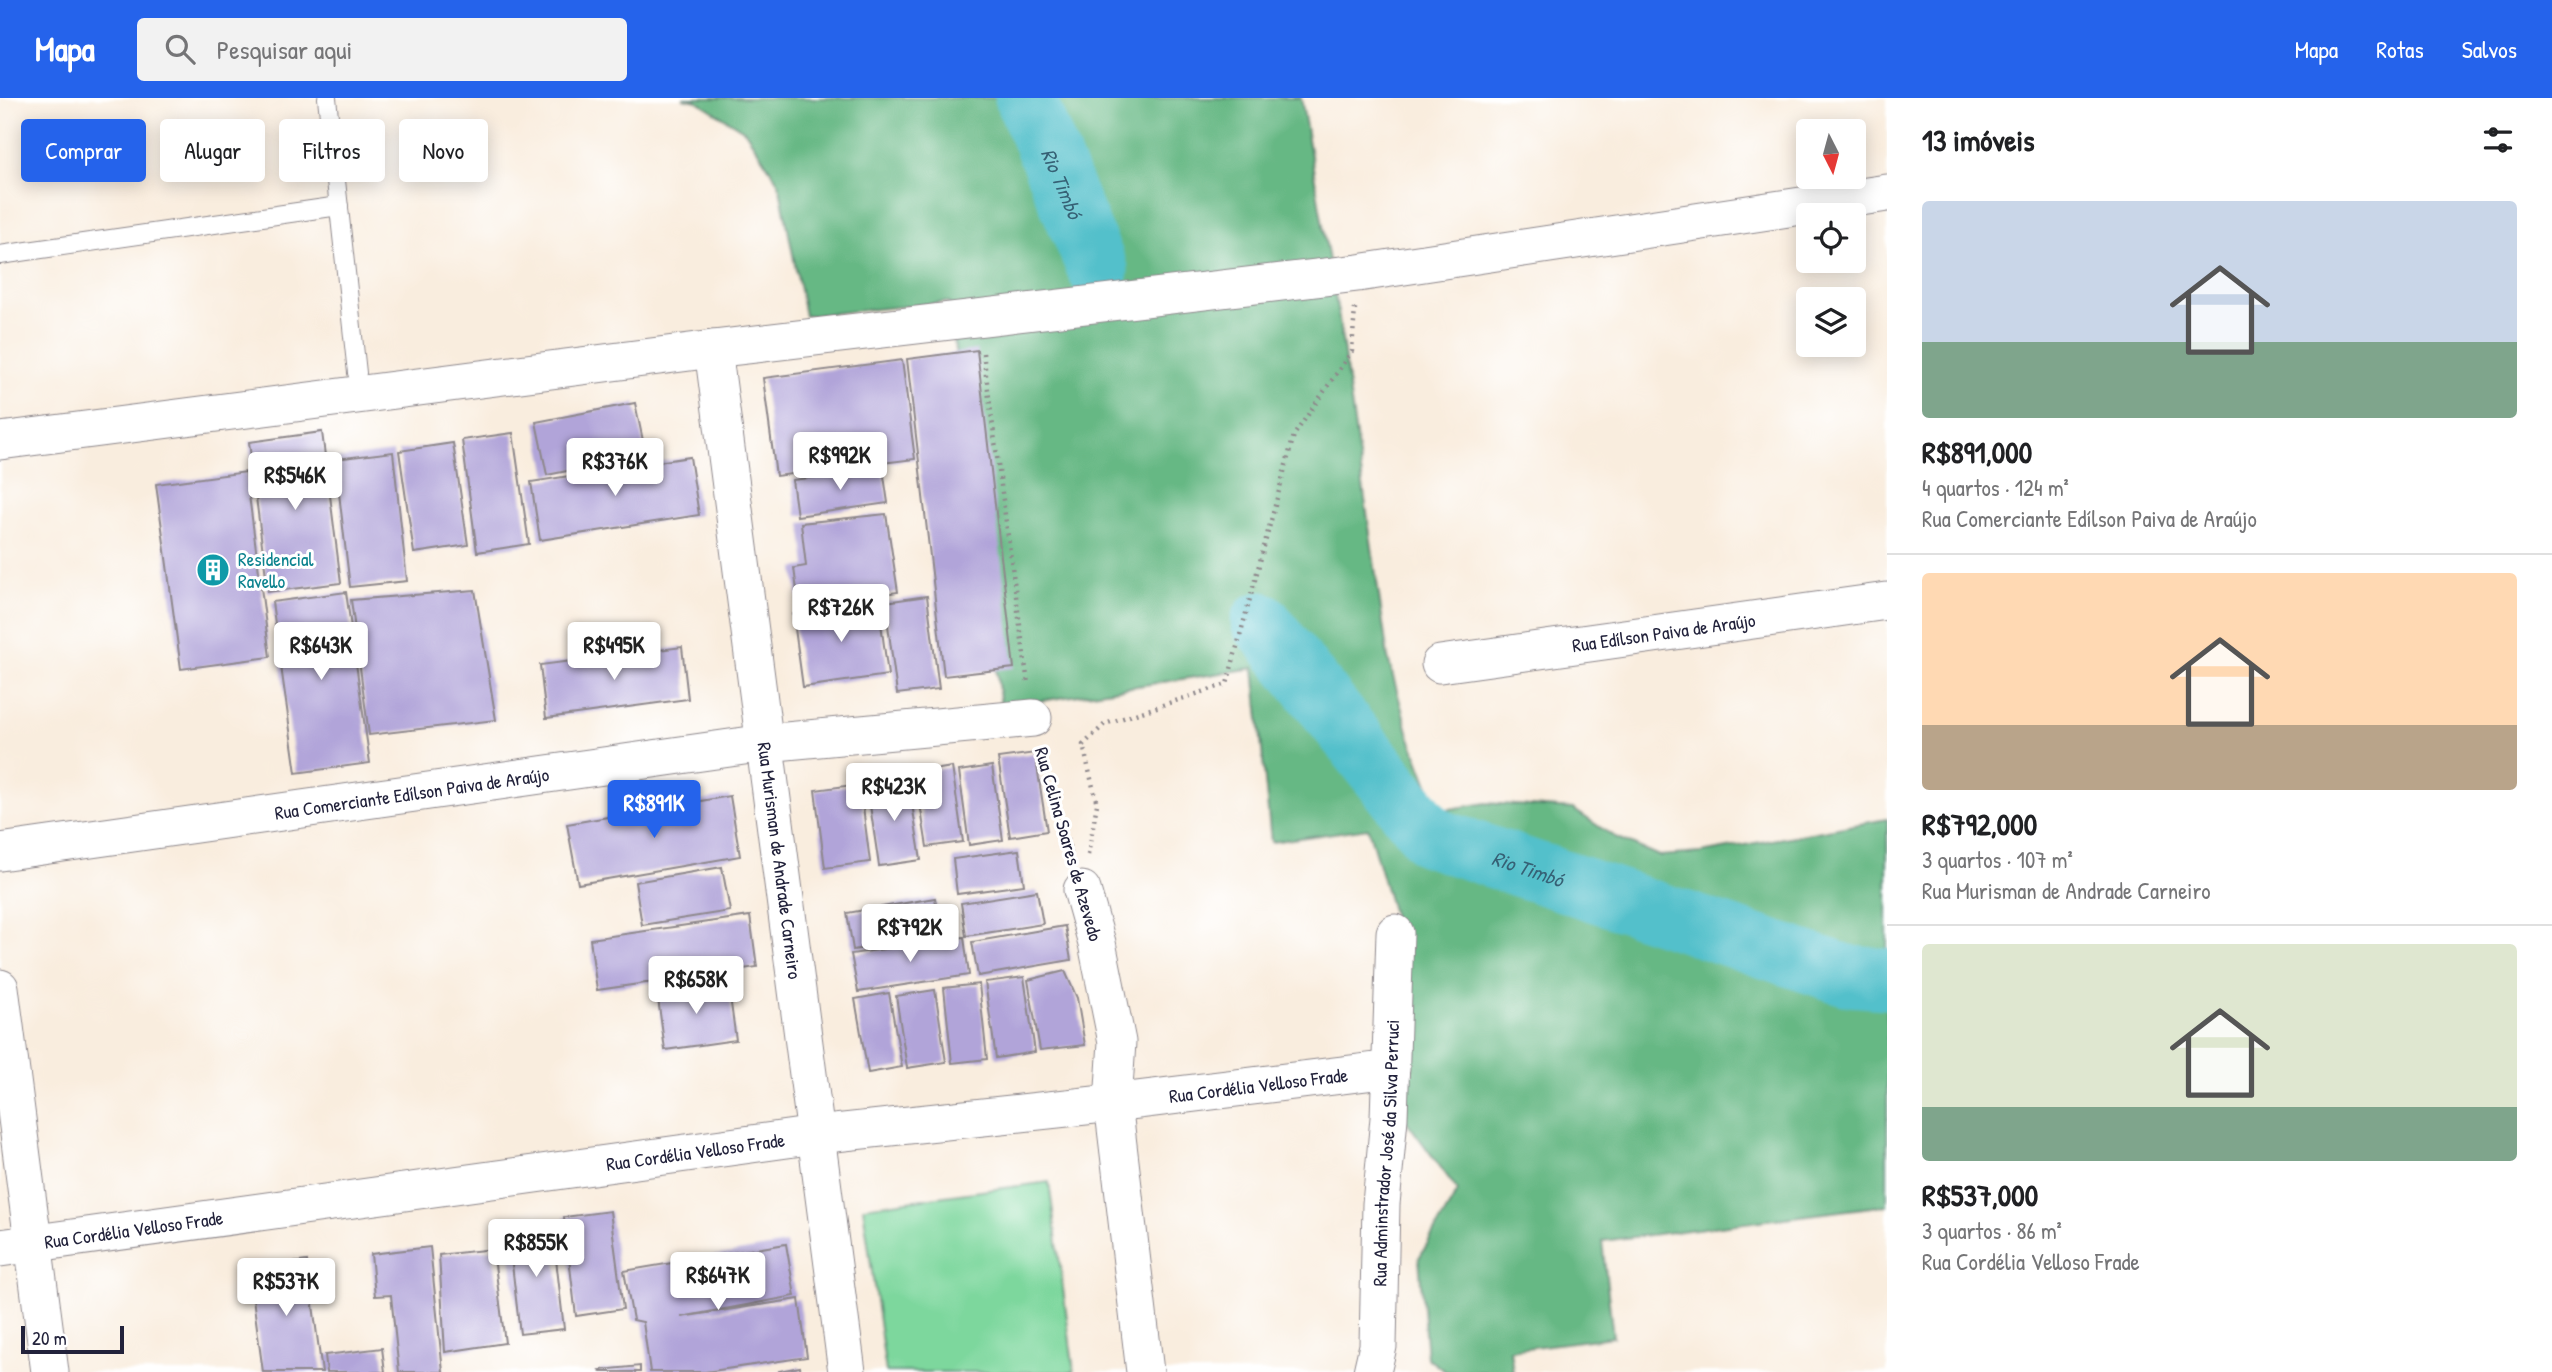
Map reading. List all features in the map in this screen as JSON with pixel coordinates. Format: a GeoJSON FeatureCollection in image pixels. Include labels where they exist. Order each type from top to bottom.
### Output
{"type":"FeatureCollection","features":[{"type":"Feature","properties":{"kind":"street"},"geometry":{"type":"LineString","coordinates":[[0,441],[358,383],[713,349],[1358,273],[1887,193]]}},
{"type":"Feature","properties":{"kind":"street","name":"Rua Murisman de Andrade Carneiro"},"geometry":{"type":"LineString","coordinates":[[713,349],[847,1372]]}},
{"type":"Feature","properties":{"kind":"street","name":"Rua Edílson Paiva de Araújo"},"geometry":{"type":"LineString","coordinates":[[1440,664],[1887,601]]}},
{"type":"Feature","properties":{"kind":"street","name":"Rua Comerciante Edílson Paiva de Araújo"},"geometry":{"type":"LineString","coordinates":[[0,852],[765,743],[1033,718]]}},
{"type":"Feature","properties":{"kind":"street","name":"Rua Celina Soares de Azevedo"},"geometry":{"type":"LineString","coordinates":[[1082,890],[1097,943],[1117,1042],[1113,1103],[1145,1372]]}},
{"type":"Feature","properties":{"kind":"street","name":"Rua Adminstrador José da Silva Perruci"},"geometry":{"type":"LineString","coordinates":[[1372,1372],[1378,1346],[1381,1204],[1389,1118],[1395,933]]}},
{"type":"Feature","properties":{"kind":"street"},"geometry":{"type":"LineString","coordinates":[[0,988],[17,1246],[50,1372]]}},
{"type":"Feature","properties":{"kind":"street","name":"Rua Cordélia Velloso Frade"},"geometry":{"type":"LineString","coordinates":[[17,1246],[816,1135],[1391,1069]]}},
{"type":"Feature","properties":{"kind":"lane"},"geometry":{"type":"LineString","coordinates":[[327,98],[358,383]]}},
{"type":"Feature","properties":{"kind":"lane"},"geometry":{"type":"LineString","coordinates":[[0,255],[339,206]]}},
{"type":"Feature","properties":{"kind":"path"},"geometry":{"type":"LineString","coordinates":[[1082,890],[1097,804],[1083,745],[1105,724],[1227,684],[1294,435],[1352,351],[1358,273]]}},
{"type":"Feature","properties":{"kind":"path","name":"Rua Celina Soares de Azevedo"},"geometry":{"type":"LineString","coordinates":[[978,317],[1033,718],[1082,890]]}},
{"type":"Feature","properties":{"kind":"green space"},"geometry":{"type":"Polygon","coordinates":[[[683,98],[1301,98],[1339,319],[1388,658],[1409,735],[1438,811],[1486,803],[1573,809],[1613,836],[1659,856],[1701,853],[1887,819],[1887,1205],[1602,1241],[1613,1337],[1510,1350],[1513,1372],[1446,1372],[1427,1358],[1419,1258],[1458,1191],[1377,1081],[1393,914],[1368,828],[1271,842],[1254,668],[1001,707],[949,302],[805,316],[779,183],[745,131],[697,101],[683,98]]]}},
{"type":"Feature","properties":{"kind":"green space"},"geometry":{"type":"Polygon","coordinates":[[[1049,1182],[1074,1372],[886,1372],[863,1207],[1049,1182]]]}},
{"type":"Feature","properties":{"kind":"building"},"geometry":{"type":"Polygon","coordinates":[[[977,350],[1014,668],[944,676],[907,359],[977,350]]]}},
{"type":"Feature","properties":{"kind":"building"},"geometry":{"type":"Polygon","coordinates":[[[902,360],[915,459],[776,476],[763,378],[902,360]]]}},
{"type":"Feature","properties":{"kind":"building"},"geometry":{"type":"Polygon","coordinates":[[[635,403],[646,455],[547,475],[536,422],[635,403]]]}},
{"type":"Feature","properties":{"kind":"building"},"geometry":{"type":"Polygon","coordinates":[[[322,432],[341,583],[268,592],[249,442],[322,432]]]}},
{"type":"Feature","properties":{"kind":"building"},"geometry":{"type":"Polygon","coordinates":[[[513,433],[529,544],[477,552],[462,440],[513,433]]]}},
{"type":"Feature","properties":{"kind":"building"},"geometry":{"type":"Polygon","coordinates":[[[453,443],[468,545],[414,553],[399,451],[453,443]]]}},
{"type":"Feature","properties":{"kind":"building"},"geometry":{"type":"Polygon","coordinates":[[[393,452],[407,581],[350,587],[335,459],[393,452]]]}},
{"type":"Feature","properties":{"kind":"building"},"geometry":{"type":"Polygon","coordinates":[[[690,457],[699,515],[540,540],[531,482],[690,457]]]}},
{"type":"Feature","properties":{"kind":"building"},"geometry":{"type":"Polygon","coordinates":[[[883,469],[888,503],[797,516],[792,480],[883,469]]]}},
{"type":"Feature","properties":{"kind":"building","name":"Residencial Ravello"},"geometry":{"type":"Polygon","coordinates":[[[246,472],[270,657],[181,669],[156,484],[246,472]]]}},
{"type":"Feature","properties":{"kind":"building"},"geometry":{"type":"Polygon","coordinates":[[[886,514],[898,592],[799,606],[794,568],[806,566],[801,523],[886,514]]]}},
{"type":"Feature","properties":{"kind":"building"},"geometry":{"type":"Polygon","coordinates":[[[475,590],[496,720],[369,735],[351,600],[475,590]]]}},
{"type":"Feature","properties":{"kind":"building"},"geometry":{"type":"Polygon","coordinates":[[[346,592],[370,763],[296,773],[272,602],[346,592]]]}},
{"type":"Feature","properties":{"kind":"building"},"geometry":{"type":"Polygon","coordinates":[[[927,596],[939,689],[897,694],[885,602],[927,596]]]}},
{"type":"Feature","properties":{"kind":"building"},"geometry":{"type":"Polygon","coordinates":[[[878,601],[888,675],[803,687],[793,614],[878,601]]]}},
{"type":"Feature","properties":{"kind":"building"},"geometry":{"type":"Polygon","coordinates":[[[682,647],[688,699],[546,718],[540,665],[682,647]]]}},
{"type":"Feature","properties":{"kind":"building"},"geometry":{"type":"Polygon","coordinates":[[[1035,753],[1047,831],[1010,837],[998,758],[1035,753]]]}},
{"type":"Feature","properties":{"kind":"building"},"geometry":{"type":"Polygon","coordinates":[[[992,766],[1003,840],[969,845],[959,771],[992,766]]]}},
{"type":"Feature","properties":{"kind":"building"},"geometry":{"type":"Polygon","coordinates":[[[952,767],[963,842],[927,847],[915,773],[952,767]]]}},
{"type":"Feature","properties":{"kind":"building"},"geometry":{"type":"Polygon","coordinates":[[[908,779],[921,860],[879,866],[867,785],[908,779]]]}},
{"type":"Feature","properties":{"kind":"building"},"geometry":{"type":"Polygon","coordinates":[[[860,784],[870,862],[825,868],[815,790],[860,784]]]}},
{"type":"Feature","properties":{"kind":"building"},"geometry":{"type":"Polygon","coordinates":[[[730,796],[740,856],[578,884],[567,824],[730,796]]]}},
{"type":"Feature","properties":{"kind":"building"},"geometry":{"type":"Polygon","coordinates":[[[1019,850],[1024,885],[957,894],[953,859],[1019,850]]]}},
{"type":"Feature","properties":{"kind":"building"},"geometry":{"type":"Polygon","coordinates":[[[722,867],[730,911],[642,925],[635,882],[722,867]]]}},
{"type":"Feature","properties":{"kind":"building"},"geometry":{"type":"Polygon","coordinates":[[[1037,891],[1043,924],[966,936],[961,903],[1037,891]]]}},
{"type":"Feature","properties":{"kind":"building"},"geometry":{"type":"Polygon","coordinates":[[[935,898],[942,934],[853,950],[847,913],[935,898]]]}},
{"type":"Feature","properties":{"kind":"building"},"geometry":{"type":"Polygon","coordinates":[[[750,916],[757,967],[597,990],[590,939],[750,916]]]}},
{"type":"Feature","properties":{"kind":"building"},"geometry":{"type":"Polygon","coordinates":[[[1065,926],[1071,960],[978,976],[972,942],[1065,926]]]}},
{"type":"Feature","properties":{"kind":"building"},"geometry":{"type":"Polygon","coordinates":[[[964,937],[969,975],[858,992],[851,954],[964,937]]]}},
{"type":"Feature","properties":{"kind":"building"},"geometry":{"type":"Polygon","coordinates":[[[1065,971],[1077,998],[1085,1045],[1040,1050],[1028,980],[1065,971]]]}},
{"type":"Feature","properties":{"kind":"building"},"geometry":{"type":"Polygon","coordinates":[[[1024,977],[1035,1052],[996,1058],[985,982],[1024,977]]]}},
{"type":"Feature","properties":{"kind":"building"},"geometry":{"type":"Polygon","coordinates":[[[728,982],[736,1040],[665,1050],[657,991],[728,982]]]}},
{"type":"Feature","properties":{"kind":"building"},"geometry":{"type":"Polygon","coordinates":[[[979,984],[987,1059],[952,1063],[944,988],[979,984]]]}},
{"type":"Feature","properties":{"kind":"building"},"geometry":{"type":"Polygon","coordinates":[[[935,990],[946,1062],[907,1068],[896,996],[935,990]]]}},
{"type":"Feature","properties":{"kind":"building"},"geometry":{"type":"Polygon","coordinates":[[[889,993],[902,1067],[868,1073],[855,999],[889,993]]]}},
{"type":"Feature","properties":{"kind":"building"},"geometry":{"type":"Polygon","coordinates":[[[610,1211],[623,1309],[576,1316],[564,1217],[610,1211]]]}},
{"type":"Feature","properties":{"kind":"building"},"geometry":{"type":"Polygon","coordinates":[[[552,1224],[564,1329],[520,1334],[508,1229],[552,1224]]]}},
{"type":"Feature","properties":{"kind":"building"},"geometry":{"type":"Polygon","coordinates":[[[786,1244],[795,1296],[681,1317],[799,1299],[807,1357],[705,1372],[650,1372],[643,1322],[633,1320],[624,1271],[786,1244]]]}},
{"type":"Feature","properties":{"kind":"building"},"geometry":{"type":"Polygon","coordinates":[[[430,1247],[443,1372],[399,1372],[391,1295],[375,1296],[371,1254],[430,1247]]]}},
{"type":"Feature","properties":{"kind":"building"},"geometry":{"type":"Polygon","coordinates":[[[493,1249],[505,1343],[445,1352],[439,1255],[493,1249]]]}},
{"type":"Feature","properties":{"kind":"building"},"geometry":{"type":"Polygon","coordinates":[[[307,1261],[322,1372],[263,1372],[249,1269],[307,1261]]]}},
{"type":"Feature","properties":{"kind":"building"},"geometry":{"type":"Polygon","coordinates":[[[382,1348],[385,1372],[327,1372],[325,1355],[382,1348]]]}},
{"type":"Feature","properties":{"kind":"building"},"geometry":{"type":"Polygon","coordinates":[[[640,1366],[640,1372],[600,1370],[640,1366]]]}},
{"type":"Feature","properties":{"kind":"building"},"geometry":{"type":"Polygon","coordinates":[[[800,1367],[801,1372],[779,1372],[779,1371],[800,1367]]]}},
{"type":"Feature","properties":{"kind":"waterway","name":"Rio Timbó"},"geometry":{"type":"LineString","coordinates":[[1025,98],[1098,270]]}},
{"type":"Feature","properties":{"kind":"waterway"},"geometry":{"type":"LineString","coordinates":[[1050,156],[1052,98]]}},
{"type":"Feature","properties":{"kind":"waterway","name":"Rio Timbó"},"geometry":{"type":"LineString","coordinates":[[1261,622],[1431,837],[1849,976],[1887,979]]}},
{"type":"Feature","properties":{"kind":"place","name":"Residencial Ravello"},"geometry":{"type":"Point","coordinates":[213,570]}}]}
